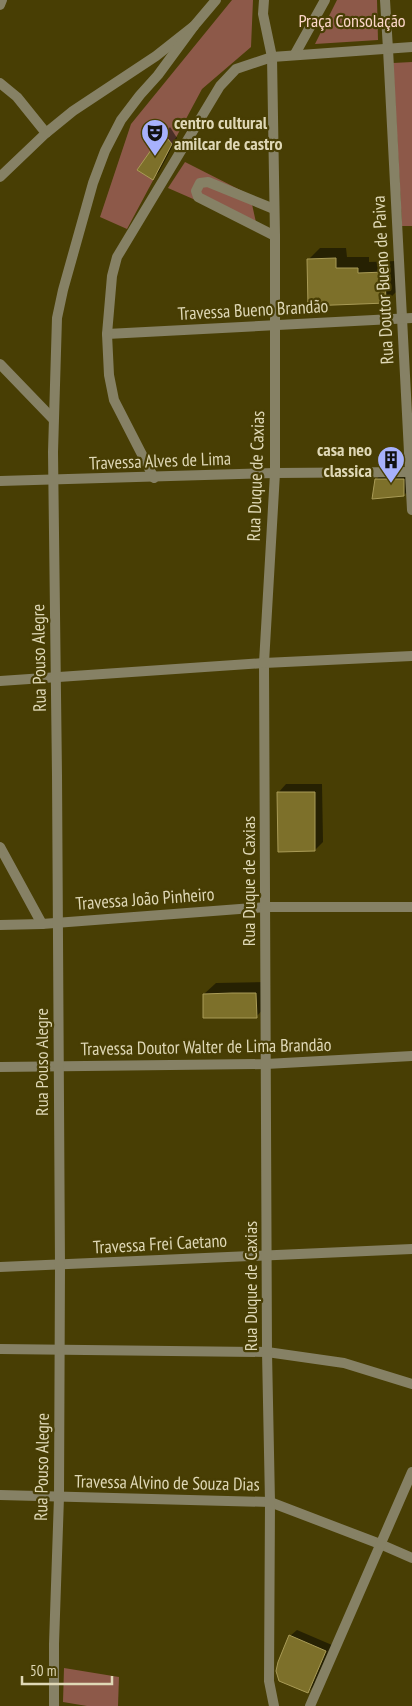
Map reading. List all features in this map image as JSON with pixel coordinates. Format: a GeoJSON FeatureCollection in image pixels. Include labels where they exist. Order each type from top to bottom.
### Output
{"type":"FeatureCollection","features":[{"type":"Feature","properties":{"kind":"street"},"geometry":{"type":"LineString","coordinates":[[0,5],[2,0]]}},
{"type":"Feature","properties":{"kind":"street"},"geometry":{"type":"LineString","coordinates":[[0,177],[46,133],[73,111],[156,56],[194,26],[216,0]]}},
{"type":"Feature","properties":{"kind":"street"},"geometry":{"type":"LineString","coordinates":[[264,0],[263,14],[272,56]]}},
{"type":"Feature","properties":{"kind":"street"},"geometry":{"type":"LineString","coordinates":[[295,54],[325,0]]}},
{"type":"Feature","properties":{"kind":"street"},"geometry":{"type":"LineString","coordinates":[[384,0],[388,49]]}},
{"type":"Feature","properties":{"kind":"street","name":"Rua Pouso Alegre"},"geometry":{"type":"LineString","coordinates":[[54,1706],[60,1350],[53,419],[57,318],[93,184],[105,150],[121,120],[158,75],[194,26]]}},
{"type":"Feature","properties":{"kind":"street"},"geometry":{"type":"LineString","coordinates":[[154,478],[114,400],[109,375],[107,334],[112,276],[117,257],[126,239],[220,86],[236,69],[272,56],[412,47]]}},
{"type":"Feature","properties":{"kind":"street","name":"Rua Doutor Bueno de Paiva"},"geometry":{"type":"LineString","coordinates":[[388,49],[401,318],[409,382],[412,510]]}},
{"type":"Feature","properties":{"kind":"street","name":"Rua Duque de Caxias"},"geometry":{"type":"LineString","coordinates":[[272,56],[275,236],[275,473],[264,663],[267,1352],[270,1502],[269,1681],[275,1705]]}},
{"type":"Feature","properties":{"kind":"street"},"geometry":{"type":"LineString","coordinates":[[0,83],[17,97],[46,133]]}},
{"type":"Feature","properties":{"kind":"street"},"geometry":{"type":"LineString","coordinates":[[274,209],[208,182],[200,183],[196,191],[198,197],[275,236]]}},
{"type":"Feature","properties":{"kind":"street","name":"Travessa Bueno Brandão"},"geometry":{"type":"LineString","coordinates":[[107,334],[412,318]]}},
{"type":"Feature","properties":{"kind":"street"},"geometry":{"type":"LineString","coordinates":[[0,364],[53,419]]}},
{"type":"Feature","properties":{"kind":"street","name":"Travessa Alves de Lima"},"geometry":{"type":"LineString","coordinates":[[0,481],[275,473],[411,472]]}},
{"type":"Feature","properties":{"kind":"street"},"geometry":{"type":"LineString","coordinates":[[0,681],[264,663],[412,656]]}},
{"type":"Feature","properties":{"kind":"street"},"geometry":{"type":"LineString","coordinates":[[0,847],[42,924]]}},
{"type":"Feature","properties":{"kind":"street","name":"Travessa João Pinheiro"},"geometry":{"type":"LineString","coordinates":[[0,925],[42,924],[266,906],[412,907]]}},
{"type":"Feature","properties":{"kind":"street","name":"Travessa Doutor Walter de Lima Brandão"},"geometry":{"type":"LineString","coordinates":[[0,1067],[266,1064],[412,1056]]}},
{"type":"Feature","properties":{"kind":"street","name":"Travessa Frei Caetano"},"geometry":{"type":"LineString","coordinates":[[0,1267],[412,1249]]}},
{"type":"Feature","properties":{"kind":"street"},"geometry":{"type":"LineString","coordinates":[[0,1349],[267,1352],[344,1364],[412,1384]]}},
{"type":"Feature","properties":{"kind":"street"},"geometry":{"type":"LineString","coordinates":[[310,1706],[412,1472]]}},
{"type":"Feature","properties":{"kind":"street","name":"Travessa Alvino de Souza Dias"},"geometry":{"type":"LineString","coordinates":[[0,1495],[270,1502],[412,1558]]}},
{"type":"Feature","properties":{"kind":"green space"},"geometry":{"type":"Polygon","coordinates":[[[232,0],[253,0],[251,47],[202,89],[127,229],[100,217],[131,124],[232,0]]]}},
{"type":"Feature","properties":{"kind":"green space","name":"Praça Consolação"},"geometry":{"type":"Polygon","coordinates":[[[337,0],[377,0],[378,40],[315,44],[337,0]]]}},
{"type":"Feature","properties":{"kind":"green space"},"geometry":{"type":"Polygon","coordinates":[[[412,62],[412,226],[402,226],[393,63],[412,62]]]}},
{"type":"Feature","properties":{"kind":"green space"},"geometry":{"type":"Polygon","coordinates":[[[185,162],[250,195],[257,227],[168,188],[185,162]]]}},
{"type":"Feature","properties":{"kind":"green space"},"geometry":{"type":"Polygon","coordinates":[[[64,1668],[119,1677],[118,1706],[87,1706],[63,1702],[64,1668]]]}},
{"type":"Feature","properties":{"kind":"building","name":"centro cultural amilcar de castro"},"geometry":{"type":"Polygon","coordinates":[[[163,133],[172,144],[153,180],[137,170],[163,133]]]}},
{"type":"Feature","properties":{"kind":"building"},"geometry":{"type":"Polygon","coordinates":[[[336,258],[336,268],[358,268],[358,273],[385,272],[386,303],[308,306],[307,259],[336,258]]]}},
{"type":"Feature","properties":{"kind":"building","name":"casa neo classica"},"geometry":{"type":"Polygon","coordinates":[[[375,479],[404,479],[404,496],[372,499],[375,479]]]}},
{"type":"Feature","properties":{"kind":"building"},"geometry":{"type":"Polygon","coordinates":[[[277,792],[315,792],[315,851],[278,852],[277,792]]]}},
{"type":"Feature","properties":{"kind":"building"},"geometry":{"type":"Polygon","coordinates":[[[256,993],[257,1018],[203,1018],[203,994],[256,993]]]}},
{"type":"Feature","properties":{"kind":"building"},"geometry":{"type":"Polygon","coordinates":[[[289,1635],[326,1651],[308,1693],[279,1681],[276,1671],[289,1635]]]}},
{"type":"Feature","properties":{"kind":"place","name":"centro cultural amilcar de castro"},"geometry":{"type":"Point","coordinates":[155,157]}},
{"type":"Feature","properties":{"kind":"place","name":"casa neo classica"},"geometry":{"type":"Point","coordinates":[391,484]}}]}
